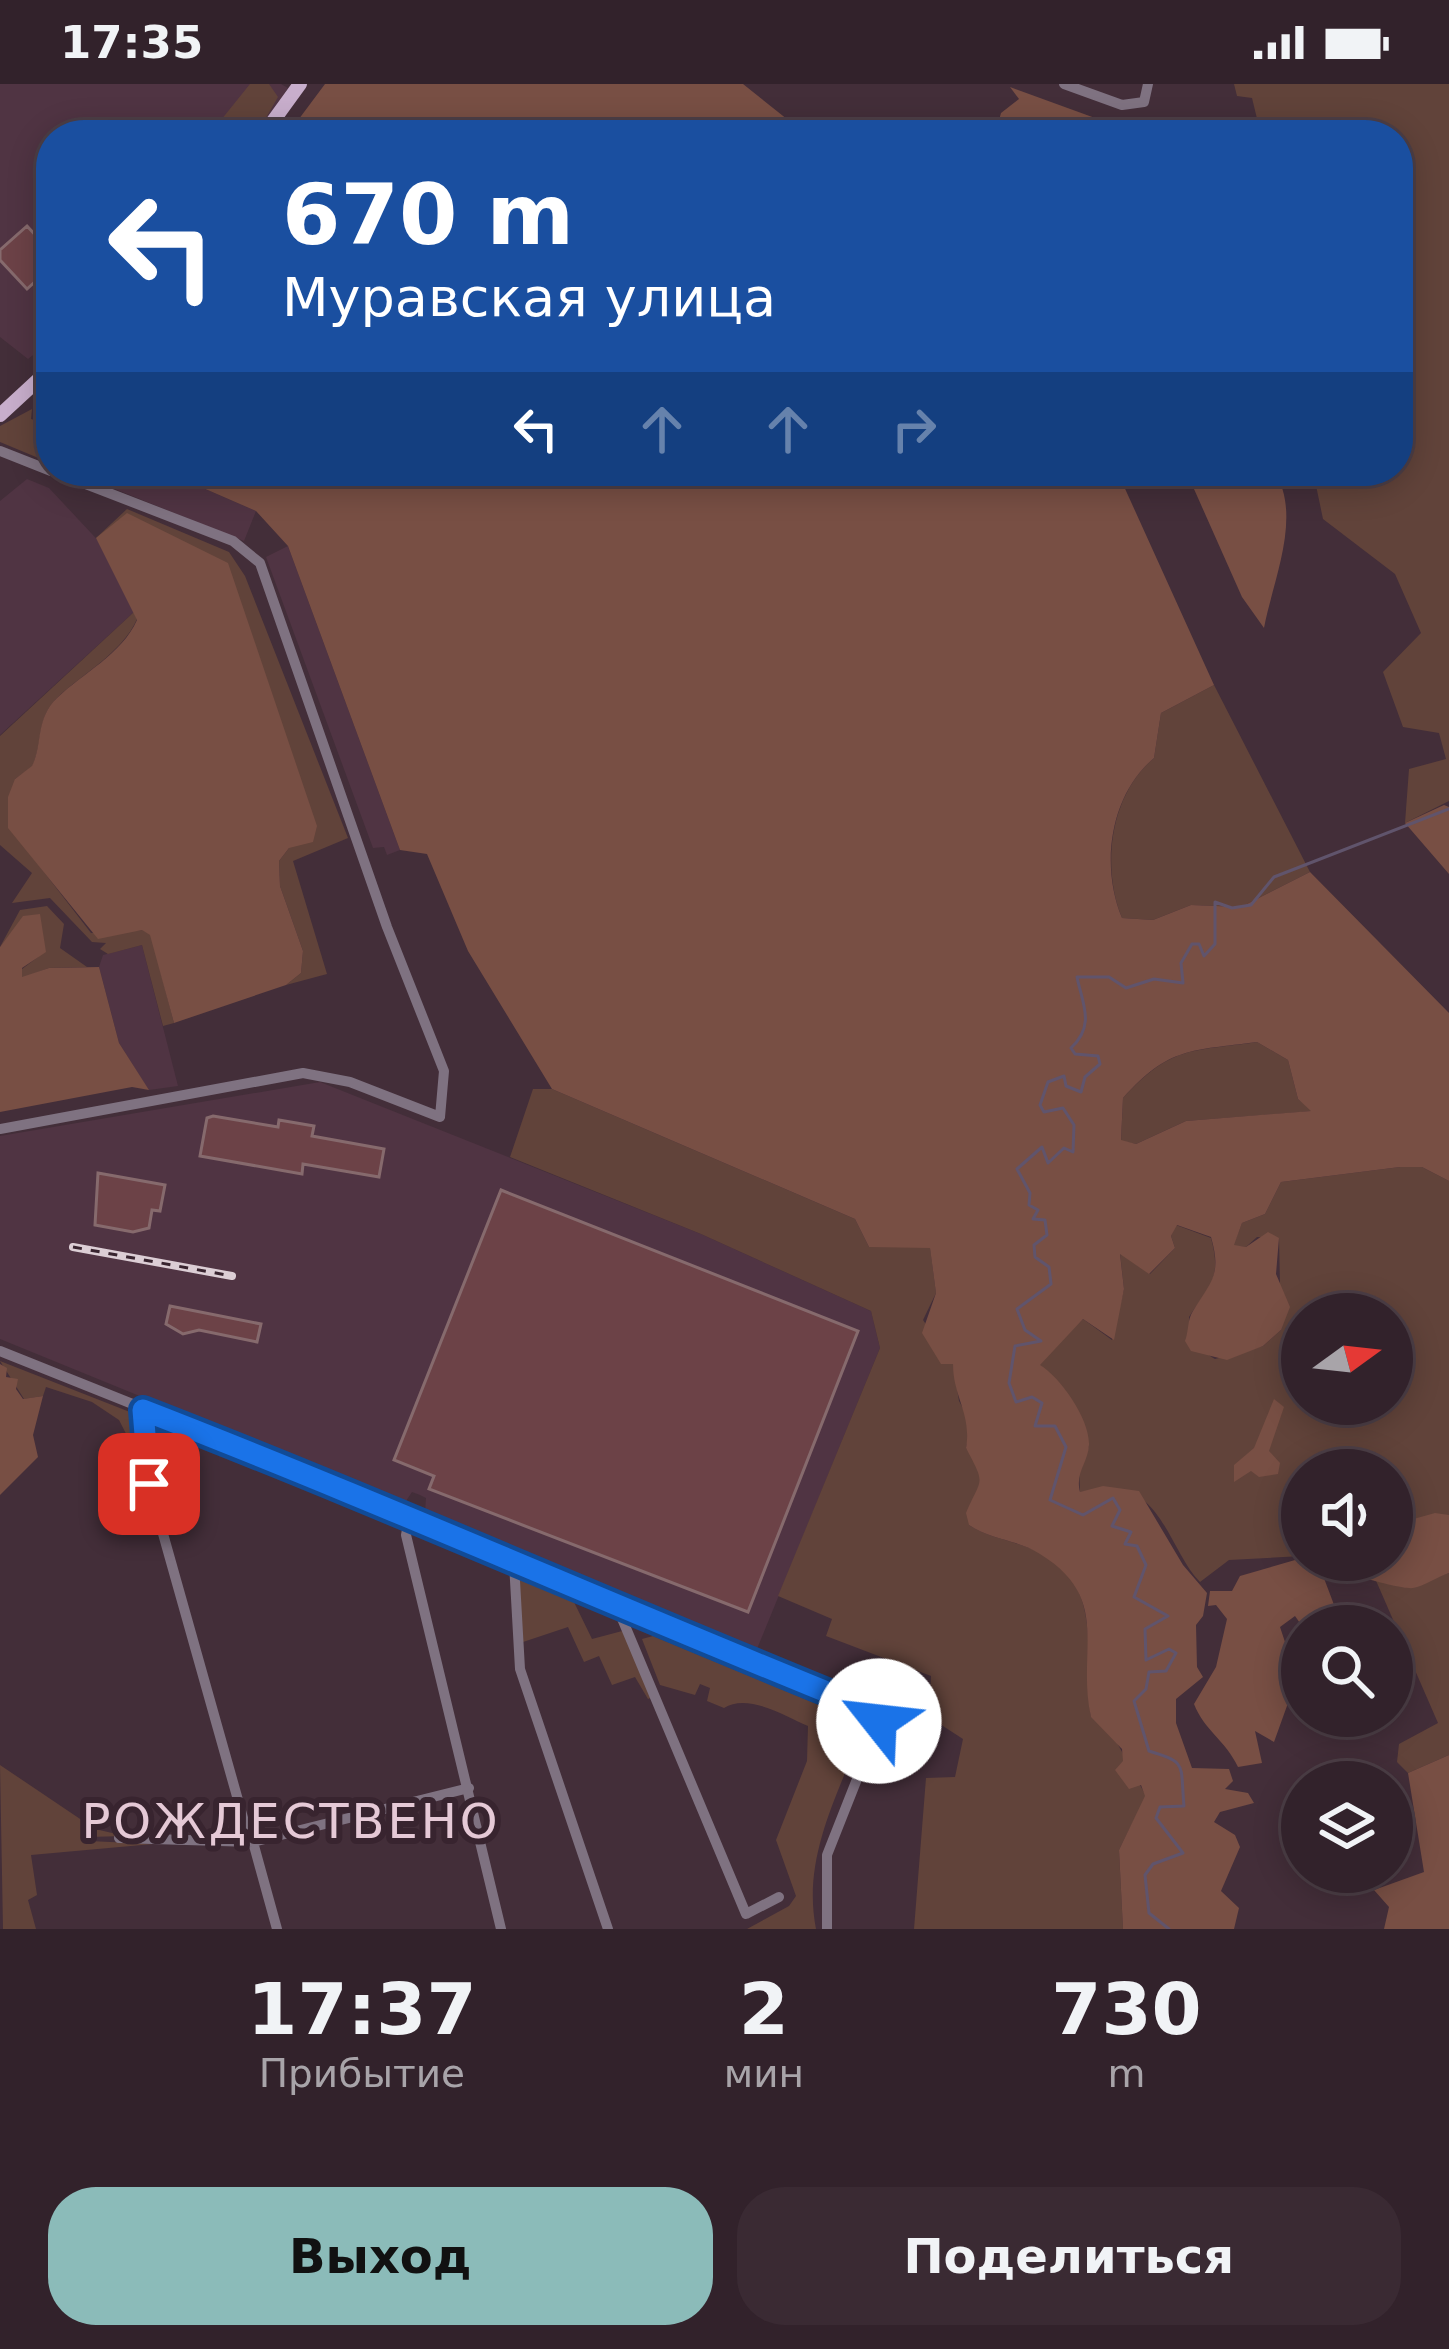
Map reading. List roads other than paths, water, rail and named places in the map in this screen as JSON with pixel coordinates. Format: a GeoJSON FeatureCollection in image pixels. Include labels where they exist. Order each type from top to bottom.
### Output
{"type":"FeatureCollection","features":[{"type":"Feature","properties":{"kind":"main road"},"geometry":{"type":"LineString","coordinates":[[274,120],[301,84]]}},
{"type":"Feature","properties":{"kind":"main road"},"geometry":{"type":"LineString","coordinates":[[284,120],[310,84]]}},
{"type":"Feature","properties":{"kind":"main road"},"geometry":{"type":"LineString","coordinates":[[0,403],[36,370]]}},
{"type":"Feature","properties":{"kind":"main road"},"geometry":{"type":"LineString","coordinates":[[0,415],[36,382]]}},
{"type":"Feature","properties":{"kind":"street"},"geometry":{"type":"LineString","coordinates":[[1064,84],[1131,106],[1144,102],[1148,84]]}},
{"type":"Feature","properties":{"kind":"street"},"geometry":{"type":"LineString","coordinates":[[0,451],[36,465]]}},
{"type":"Feature","properties":{"kind":"street"},"geometry":{"type":"LineString","coordinates":[[0,1129],[303,1073],[350,1082],[440,1117],[445,1102],[444,1071],[387,927],[260,563],[233,541],[91,486]]}},
{"type":"Feature","properties":{"kind":"street"},"geometry":{"type":"LineString","coordinates":[[0,1351],[410,1515],[878,1717],[827,1855],[826,1929]]}},
{"type":"Feature","properties":{"kind":"street"},"geometry":{"type":"LineString","coordinates":[[143,1410],[149,1484],[277,1929]]}},
{"type":"Feature","properties":{"kind":"street"},"geometry":{"type":"LineString","coordinates":[[410,1515],[406,1535],[501,1929]]}},
{"type":"Feature","properties":{"kind":"street"},"geometry":{"type":"LineString","coordinates":[[514,1563],[520,1669],[608,1929]]}},
{"type":"Feature","properties":{"kind":"street"},"geometry":{"type":"LineString","coordinates":[[617,1607],[746,1914],[779,1897]]}},
{"type":"Feature","properties":{"kind":"street"},"geometry":{"type":"LineString","coordinates":[[119,1838],[251,1840],[469,1788]]}},
{"type":"Feature","properties":{"kind":"waterway"},"geometry":{"type":"LineString","coordinates":[[1169,1929],[1149,1913],[1145,1875],[1153,1864],[1183,1853],[1156,1818],[1160,1807],[1184,1806],[1181,1773],[1176,1762],[1149,1751],[1134,1701],[1146,1689],[1149,1672],[1166,1671],[1176,1653],[1169,1649],[1146,1660],[1145,1629],[1168,1616],[1134,1597],[1146,1565],[1137,1546],[1125,1544],[1131,1532],[1112,1526],[1120,1510],[1113,1498],[1083,1515],[1050,1500],[1066,1447],[1055,1426],[1035,1426],[1042,1403],[1032,1397],[1016,1402],[1009,1383],[1015,1346],[1041,1341],[1025,1330],[1017,1309],[1051,1284],[1049,1267],[1035,1257],[1034,1245],[1047,1235],[1045,1220],[1033,1219],[1038,1210],[1029,1205],[1030,1193],[1017,1169],[1042,1147],[1048,1163],[1064,1148],[1073,1152],[1074,1125],[1063,1108],[1044,1112],[1040,1105],[1048,1082],[1064,1076],[1066,1086],[1081,1092],[1085,1077],[1100,1064],[1098,1056],[1075,1054],[1071,1048],[1085,1022],[1077,977],[1109,977],[1126,988],[1154,979],[1183,983],[1181,963],[1192,944],[1199,944],[1204,956],[1215,944],[1215,902],[1232,908],[1251,905],[1274,877],[1449,809]]}},
{"type":"Feature","properties":{"kind":"railway"},"geometry":{"type":"LineString","coordinates":[[73,1247],[232,1276]]}},
{"type":"Feature","properties":{"kind":"district","name":"РОЖДЕСТВЕНО"},"geometry":{"type":"Point","coordinates":[291,1821]}}]}
